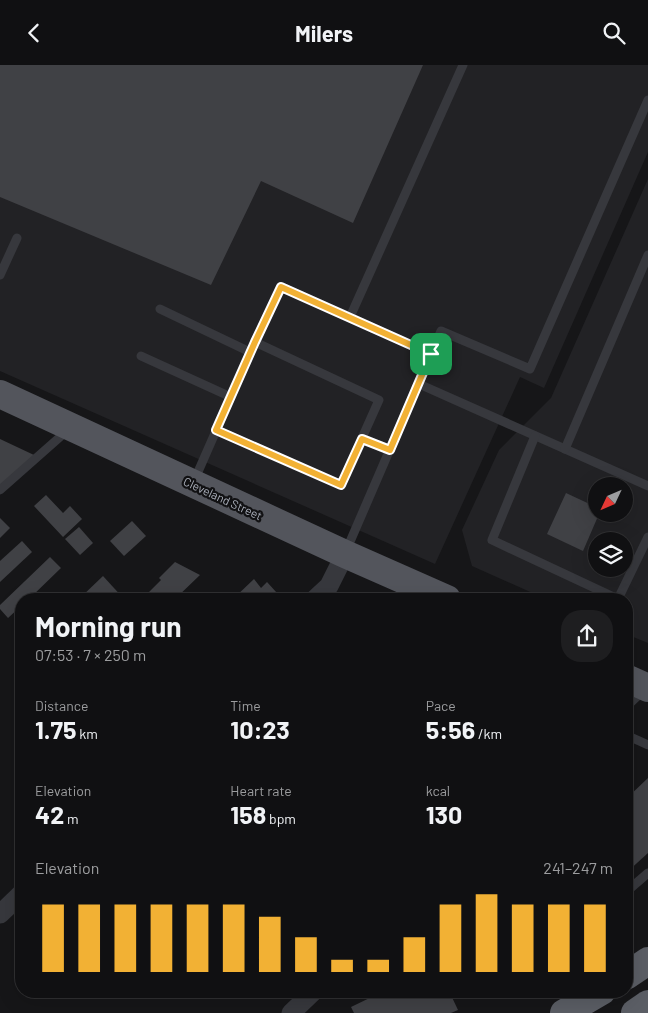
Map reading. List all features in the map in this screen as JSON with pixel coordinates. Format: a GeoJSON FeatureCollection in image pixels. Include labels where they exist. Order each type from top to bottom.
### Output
{"type":"FeatureCollection","features":[{"type":"Feature","properties":{"kind":"highway"},"geometry":{"type":"LineString","coordinates":[[633,971],[648,961]]}},
{"type":"Feature","properties":{"kind":"highway"},"geometry":{"type":"LineString","coordinates":[[564,1013],[590,998]]}},
{"type":"Feature","properties":{"kind":"highway"},"geometry":{"type":"LineString","coordinates":[[635,1013],[648,1004]]}},
{"type":"Feature","properties":{"kind":"main road","name":"Cleveland Street"},"geometry":{"type":"LineString","coordinates":[[0,394],[428,593]]}},
{"type":"Feature","properties":{"kind":"street"},"geometry":{"type":"LineString","coordinates":[[323,593],[329,586],[345,554]]}},
{"type":"Feature","properties":{"kind":"street"},"geometry":{"type":"LineString","coordinates":[[0,914],[15,900]]}},
{"type":"Feature","properties":{"kind":"street"},"geometry":{"type":"LineString","coordinates":[[291,1013],[307,998]]}},
{"type":"Feature","properties":{"kind":"lane"},"geometry":{"type":"LineString","coordinates":[[350,317],[463,65]]}},
{"type":"Feature","properties":{"kind":"lane"},"geometry":{"type":"LineString","coordinates":[[345,554],[440,331],[530,369],[648,100]]}},
{"type":"Feature","properties":{"kind":"lane"},"geometry":{"type":"LineString","coordinates":[[0,275],[17,239]]}},
{"type":"Feature","properties":{"kind":"lane"},"geometry":{"type":"LineString","coordinates":[[565,449],[648,255]]}},
{"type":"Feature","properties":{"kind":"lane"},"geometry":{"type":"LineString","coordinates":[[193,484],[250,352],[281,287],[431,354]]}},
{"type":"Feature","properties":{"kind":"lane"},"geometry":{"type":"LineString","coordinates":[[160,309],[250,352]]}},
{"type":"Feature","properties":{"kind":"lane"},"geometry":{"type":"LineString","coordinates":[[216,430],[341,485],[362,439],[379,400],[255,342]]}},
{"type":"Feature","properties":{"kind":"lane"},"geometry":{"type":"LineString","coordinates":[[141,356],[231,397]]}},
{"type":"Feature","properties":{"kind":"lane"},"geometry":{"type":"LineString","coordinates":[[418,384],[648,486]]}},
{"type":"Feature","properties":{"kind":"lane"},"geometry":{"type":"LineString","coordinates":[[0,490],[71,427]]}},
{"type":"Feature","properties":{"kind":"lane"},"geometry":{"type":"LineString","coordinates":[[535,436],[492,540],[605,593]]}},
{"type":"Feature","properties":{"kind":"lane"},"geometry":{"type":"LineString","coordinates":[[362,439],[390,450]]}},
{"type":"Feature","properties":{"kind":"lane"},"geometry":{"type":"LineString","coordinates":[[621,593],[648,537]]}},
{"type":"Feature","properties":{"kind":"lane"},"geometry":{"type":"LineString","coordinates":[[633,738],[648,745]]}},
{"type":"Feature","properties":{"kind":"lane"},"geometry":{"type":"LineString","coordinates":[[633,887],[648,873]]}},
{"type":"Feature","properties":{"kind":"shaded area"},"geometry":{"type":"Polygon","coordinates":[[[0,65],[648,65],[648,152],[544,388],[520,377],[435,564],[0,371],[0,65]]]}},
{"type":"Feature","properties":{"kind":"shaded area"},"geometry":{"type":"Polygon","coordinates":[[[648,179],[648,643],[633,637],[633,593],[533,593],[472,566],[462,530],[499,450],[551,398],[648,179]]]}},
{"type":"Feature","properties":{"kind":"building"},"geometry":{"type":"Polygon","coordinates":[[[0,65],[423,65],[353,223],[261,181],[211,285],[0,197],[0,65]]]}},
{"type":"Feature","properties":{"kind":"building"},"geometry":{"type":"Polygon","coordinates":[[[0,439],[34,455],[0,487],[0,439]]]}},
{"type":"Feature","properties":{"kind":"building"},"geometry":{"type":"Polygon","coordinates":[[[566,493],[588,503],[588,523],[595,523],[591,532],[588,532],[588,539],[583,551],[547,534],[566,493]]]}},
{"type":"Feature","properties":{"kind":"building"},"geometry":{"type":"Polygon","coordinates":[[[46,495],[63,513],[70,506],[82,519],[63,537],[34,506],[46,495]]]}},
{"type":"Feature","properties":{"kind":"building"},"geometry":{"type":"Polygon","coordinates":[[[0,518],[10,528],[0,538],[0,518]]]}},
{"type":"Feature","properties":{"kind":"building"},"geometry":{"type":"Polygon","coordinates":[[[132,521],[146,536],[124,556],[110,541],[132,521]]]}},
{"type":"Feature","properties":{"kind":"building"},"geometry":{"type":"Polygon","coordinates":[[[79,527],[93,543],[80,555],[65,539],[79,527]]]}},
{"type":"Feature","properties":{"kind":"building"},"geometry":{"type":"Polygon","coordinates":[[[22,541],[32,552],[0,582],[0,561],[22,541]]]}},
{"type":"Feature","properties":{"kind":"building"},"geometry":{"type":"Polygon","coordinates":[[[50,557],[61,568],[35,593],[15,593],[15,612],[8,618],[0,609],[0,605],[50,557]]]}},
{"type":"Feature","properties":{"kind":"building"},"geometry":{"type":"Polygon","coordinates":[[[175,562],[200,575],[181,593],[148,593],[161,580],[159,578],[175,562]]]}},
{"type":"Feature","properties":{"kind":"building"},"geometry":{"type":"Polygon","coordinates":[[[103,576],[119,593],[85,593],[103,576]]]}},
{"type":"Feature","properties":{"kind":"building"},"geometry":{"type":"Polygon","coordinates":[[[254,579],[261,588],[267,582],[277,593],[239,593],[254,579]]]}},
{"type":"Feature","properties":{"kind":"building"},"geometry":{"type":"Polygon","coordinates":[[[648,778],[648,853],[633,867],[633,792],[648,778]]]}},
{"type":"Feature","properties":{"kind":"building"},"geometry":{"type":"Polygon","coordinates":[[[370,998],[452,998],[458,1010],[451,1013],[354,1013],[351,1007],[370,998]]]}},
{"type":"Feature","properties":{"kind":"route"},"geometry":{"type":"LineString","coordinates":[[281,287],[431,354],[390,450],[362,439],[341,485],[216,430],[281,287]]}}]}
